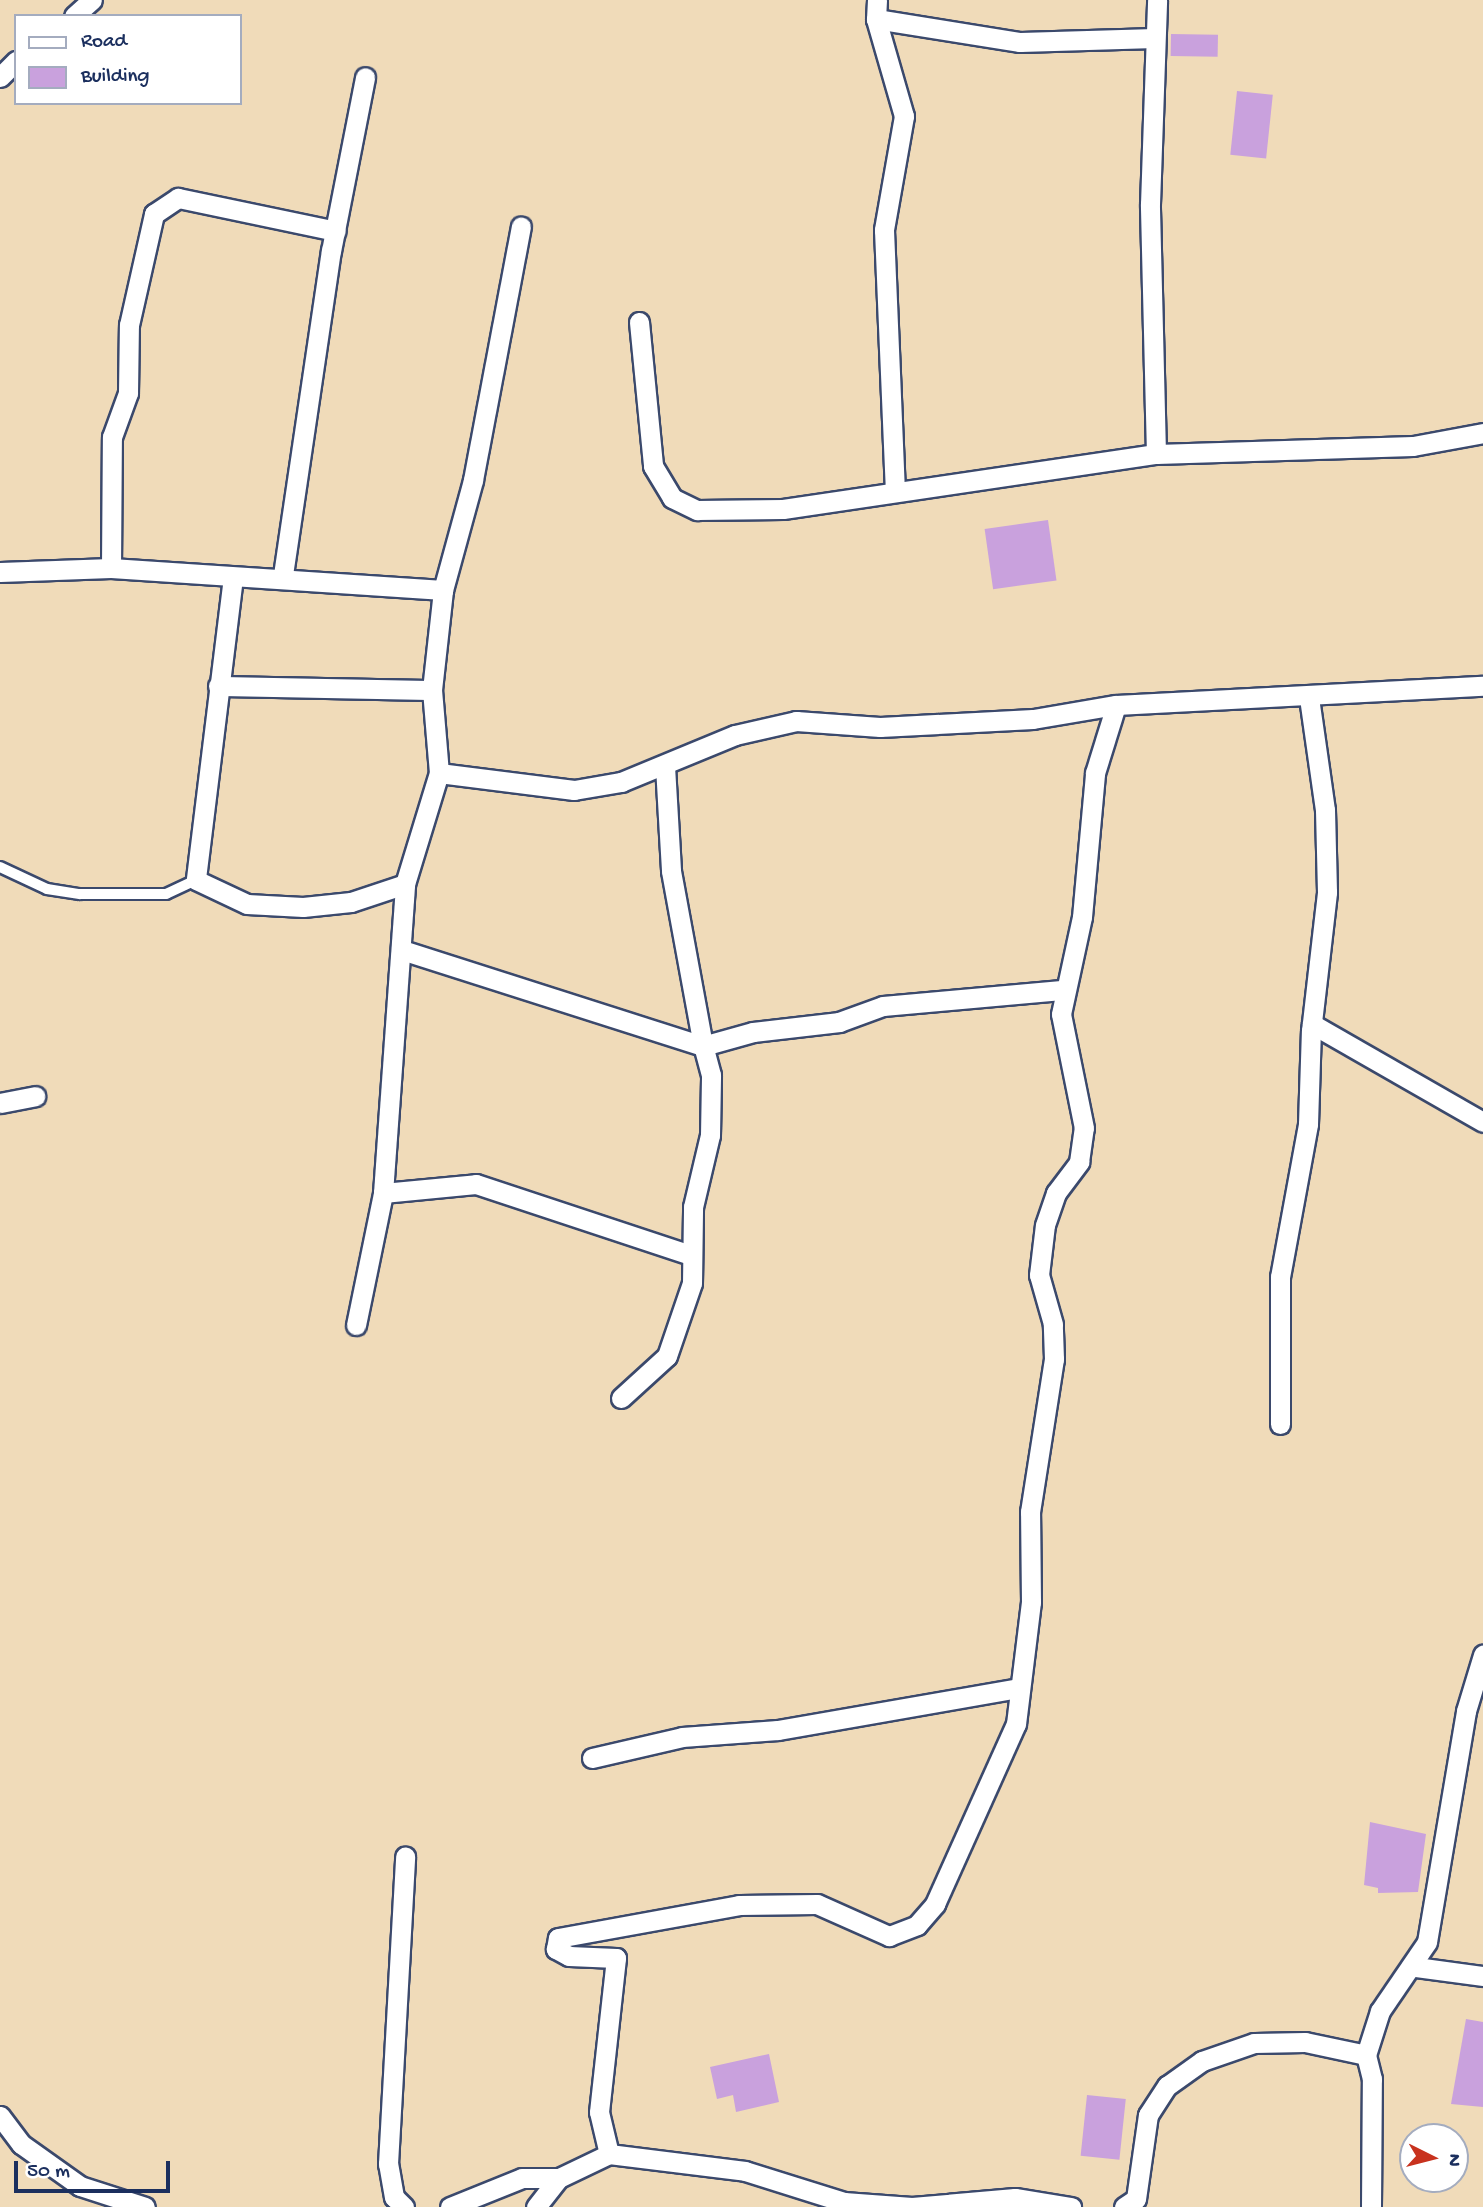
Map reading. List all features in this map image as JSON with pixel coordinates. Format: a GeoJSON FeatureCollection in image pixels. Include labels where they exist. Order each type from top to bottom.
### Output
{"type":"FeatureCollection","features":[{"type":"Feature","properties":{"kind":"street"},"geometry":{"type":"LineString","coordinates":[[76,14],[92,0]]}},
{"type":"Feature","properties":{"kind":"street"},"geometry":{"type":"LineString","coordinates":[[1156,454],[1150,218],[1157,0]]}},
{"type":"Feature","properties":{"kind":"street"},"geometry":{"type":"LineString","coordinates":[[895,490],[884,230],[904,116],[876,10],[1020,42],[1155,38]]}},
{"type":"Feature","properties":{"kind":"street"},"geometry":{"type":"LineString","coordinates":[[0,77],[14,63]]}},
{"type":"Feature","properties":{"kind":"street"},"geometry":{"type":"LineString","coordinates":[[283,575],[336,231],[365,77]]}},
{"type":"Feature","properties":{"kind":"street"},"geometry":{"type":"LineString","coordinates":[[111,568],[112,437],[128,393],[130,326],[154,214],[178,198],[336,231]]}},
{"type":"Feature","properties":{"kind":"street"},"geometry":{"type":"LineString","coordinates":[[356,1325],[383,1193],[405,884],[439,773],[432,690],[443,590],[473,480],[521,227]]}},
{"type":"Feature","properties":{"kind":"street"},"geometry":{"type":"LineString","coordinates":[[639,322],[653,466],[671,498],[697,510],[742,513],[1156,454],[1413,446],[1483,433]]}},
{"type":"Feature","properties":{"kind":"street"},"geometry":{"type":"LineString","coordinates":[[0,572],[111,568],[233,577],[283,575],[443,590]]}},
{"type":"Feature","properties":{"kind":"street"},"geometry":{"type":"LineString","coordinates":[[233,577],[196,880],[247,904],[303,907],[351,902],[405,884]]}},
{"type":"Feature","properties":{"kind":"street"},"geometry":{"type":"LineString","coordinates":[[218,686],[432,690]]}},
{"type":"Feature","properties":{"kind":"street"},"geometry":{"type":"LineString","coordinates":[[439,773],[574,790],[665,766],[767,724],[828,718],[880,727],[1033,719],[1116,705],[1309,698],[1483,686]]}},
{"type":"Feature","properties":{"kind":"street"},"geometry":{"type":"LineString","coordinates":[[1280,1424],[1280,1277],[1308,1124],[1311,1024],[1327,892],[1325,810],[1309,698]]}},
{"type":"Feature","properties":{"kind":"street"},"geometry":{"type":"LineString","coordinates":[[609,2154],[599,2112],[616,1958],[569,1956],[556,1949],[558,1938],[739,1905],[817,1904],[889,1936],[917,1925],[935,1904],[1016,1724],[1031,1602],[1030,1512],[1054,1359],[1053,1324],[1038,1275],[1045,1226],[1056,1193],[1079,1162],[1084,1128],[1063,1047],[1064,990],[1082,917],[1095,773],[1116,705]]}},
{"type":"Feature","properties":{"kind":"street"},"geometry":{"type":"LineString","coordinates":[[621,1398],[667,1356],[692,1283],[693,1207],[710,1135],[711,1075],[703,1046],[671,871],[665,766]]}},
{"type":"Feature","properties":{"kind":"street"},"geometry":{"type":"LineString","coordinates":[[402,950],[703,1046],[839,1022],[883,1006],[1064,990]]}},
{"type":"Feature","properties":{"kind":"street"},"geometry":{"type":"LineString","coordinates":[[1311,1024],[1483,1122]]}},
{"type":"Feature","properties":{"kind":"street"},"geometry":{"type":"LineString","coordinates":[[0,1103],[35,1096]]}},
{"type":"Feature","properties":{"kind":"street"},"geometry":{"type":"LineString","coordinates":[[383,1193],[476,1184],[691,1255]]}},
{"type":"Feature","properties":{"kind":"street"},"geometry":{"type":"LineString","coordinates":[[1371,2207],[1372,2079],[1366,2055],[1380,2011],[1416,1967],[1427,1942],[1466,1711],[1483,1655]]}},
{"type":"Feature","properties":{"kind":"street"},"geometry":{"type":"LineString","coordinates":[[592,1758],[682,1737],[778,1730],[1019,1688]]}},
{"type":"Feature","properties":{"kind":"street"},"geometry":{"type":"LineString","coordinates":[[404,2207],[394,2197],[388,2164],[405,1856]]}},
{"type":"Feature","properties":{"kind":"street"},"geometry":{"type":"LineString","coordinates":[[1416,1967],[1483,1976]]}},
{"type":"Feature","properties":{"kind":"street"},"geometry":{"type":"LineString","coordinates":[[1138,2204],[1148,2115],[1167,2086],[1202,2061],[1254,2043],[1305,2042],[1366,2055]]}},
{"type":"Feature","properties":{"kind":"street"},"geometry":{"type":"LineString","coordinates":[[0,2116],[21,2144],[80,2186],[145,2207]]}},
{"type":"Feature","properties":{"kind":"street"},"geometry":{"type":"LineString","coordinates":[[450,2207],[522,2178],[559,2178],[609,2154],[746,2171],[844,2202],[912,2207],[1015,2198],[1071,2207]]}},
{"type":"Feature","properties":{"kind":"street"},"geometry":{"type":"LineString","coordinates":[[536,2207],[559,2178]]}},
{"type":"Feature","properties":{"kind":"lane"},"geometry":{"type":"LineString","coordinates":[[0,867],[47,890],[80,894],[166,894],[196,880]]}},
{"type":"Feature","properties":{"kind":"building"},"geometry":{"type":"Polygon","coordinates":[[[1171,34],[1218,35],[1218,57],[1171,56],[1171,34]]]}},
{"type":"Feature","properties":{"kind":"building"},"geometry":{"type":"Polygon","coordinates":[[[1237,91],[1273,95],[1266,158],[1230,155],[1237,91]]]}},
{"type":"Feature","properties":{"kind":"building"},"geometry":{"type":"Polygon","coordinates":[[[1048,520],[1056,580],[993,589],[985,529],[1048,520]]]}},
{"type":"Feature","properties":{"kind":"building"},"geometry":{"type":"Polygon","coordinates":[[[1370,1822],[1426,1834],[1418,1892],[1378,1893],[1378,1888],[1364,1885],[1370,1822]]]}},
{"type":"Feature","properties":{"kind":"building"},"geometry":{"type":"Polygon","coordinates":[[[1466,2019],[1483,2022],[1483,2107],[1451,2104],[1466,2019]]]}},
{"type":"Feature","properties":{"kind":"building"},"geometry":{"type":"Polygon","coordinates":[[[769,2054],[779,2102],[736,2112],[733,2095],[717,2099],[710,2067],[769,2054]]]}},
{"type":"Feature","properties":{"kind":"building"},"geometry":{"type":"Polygon","coordinates":[[[1087,2095],[1126,2099],[1119,2160],[1081,2156],[1087,2095]]]}}]}
